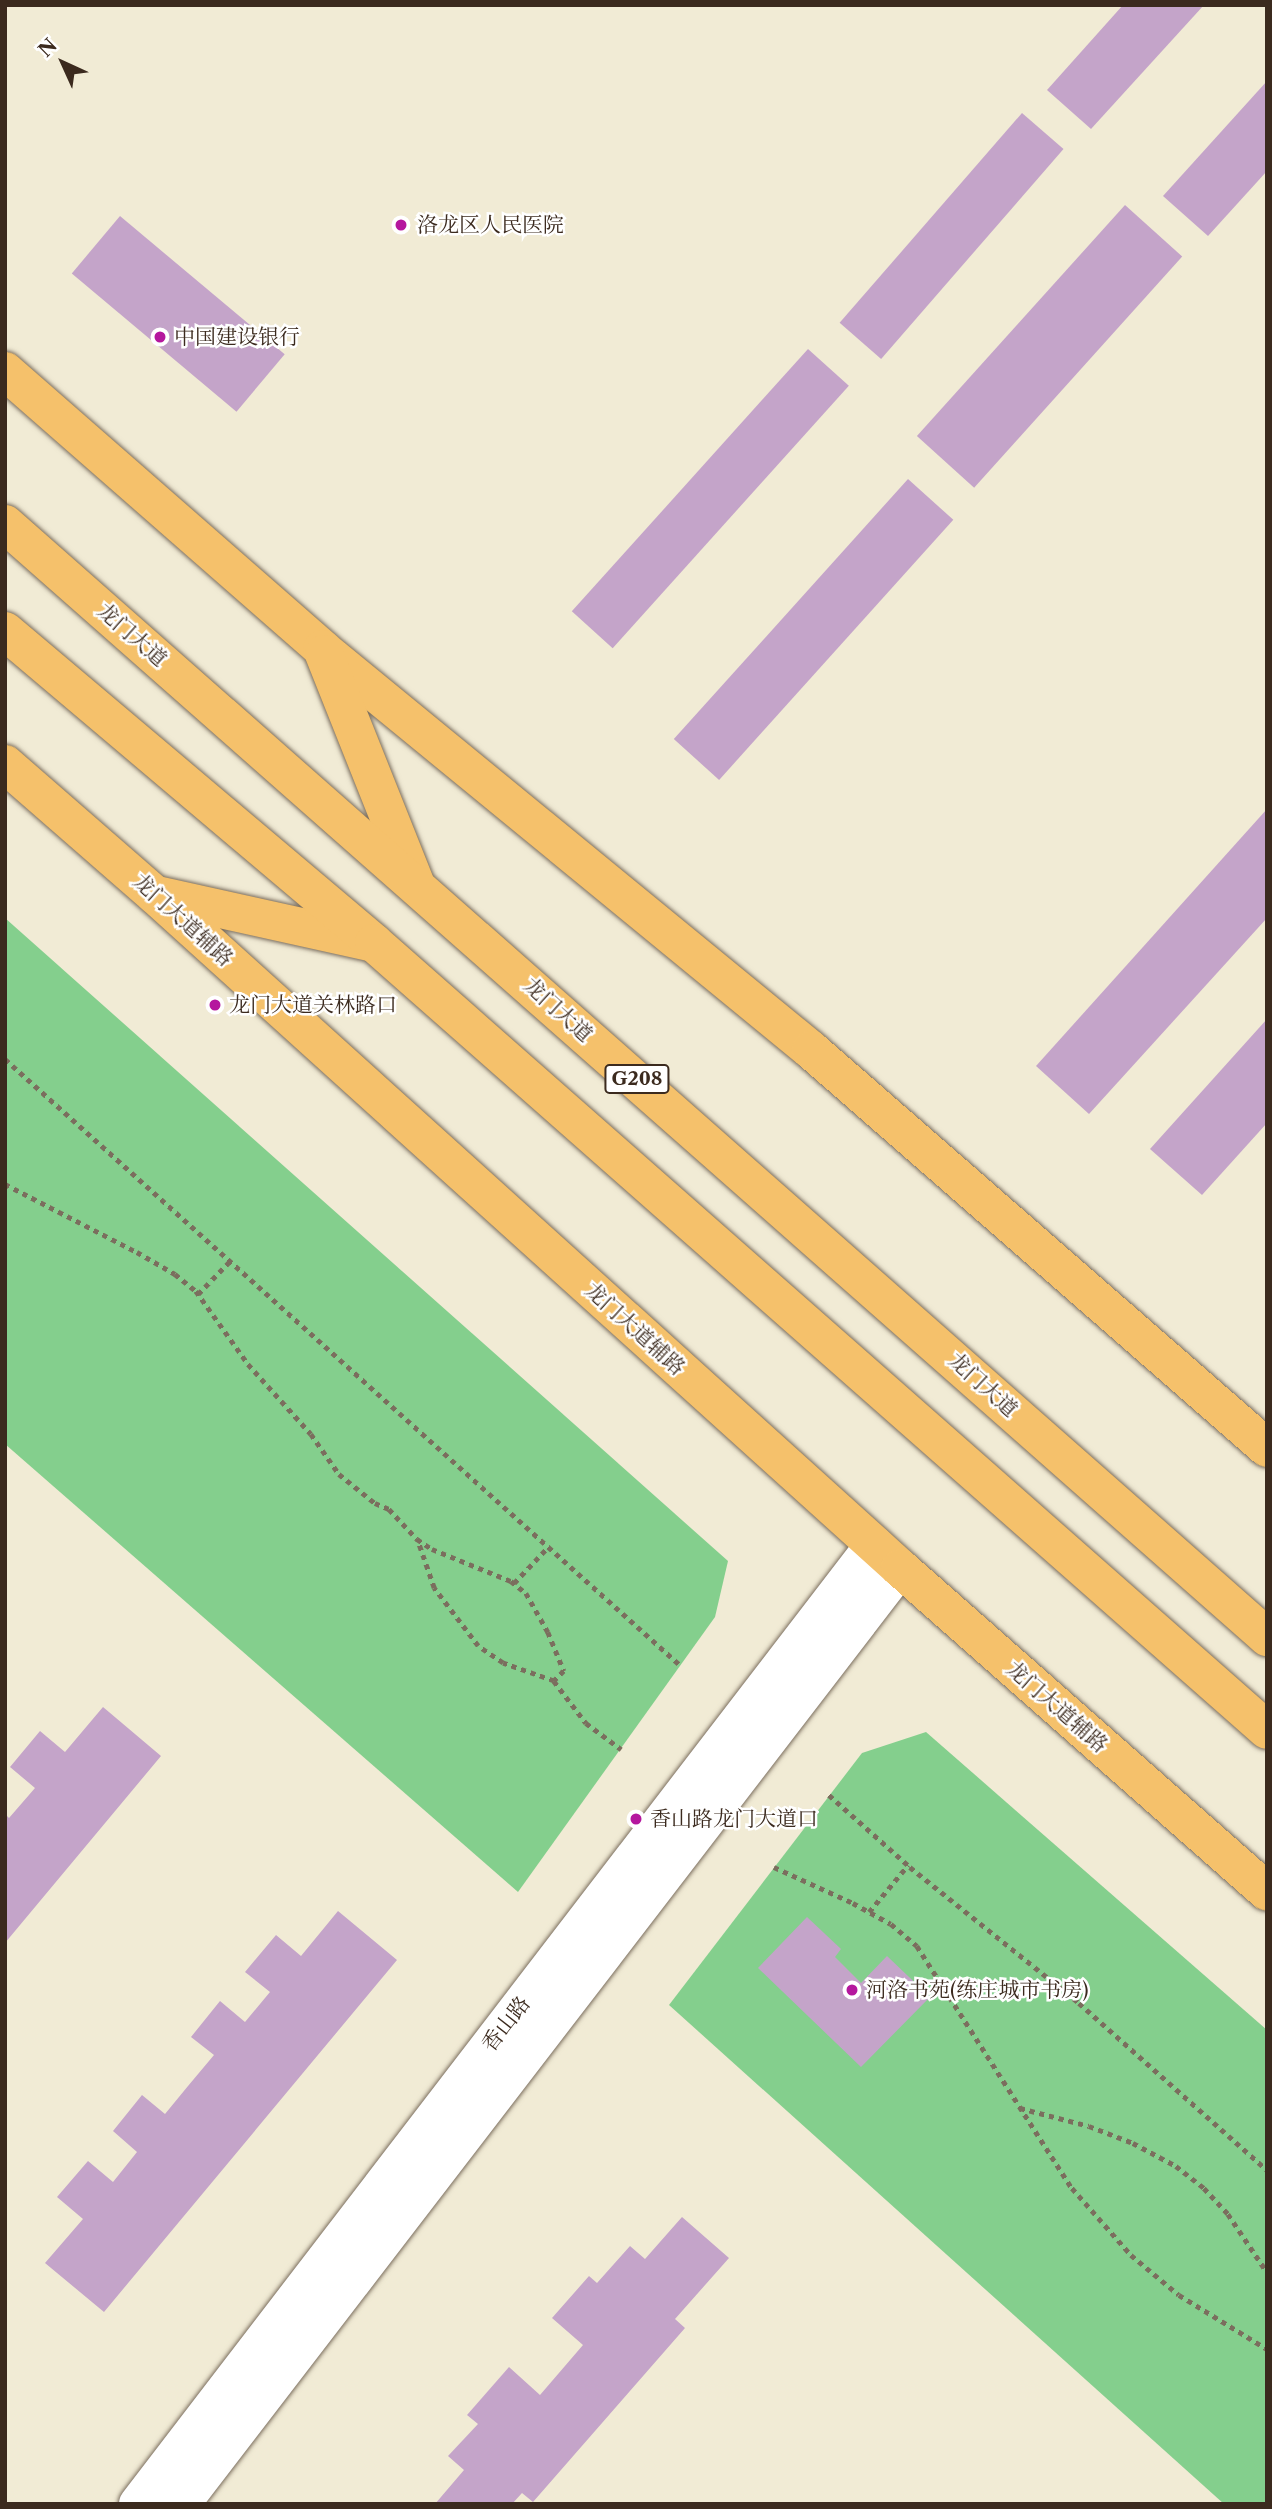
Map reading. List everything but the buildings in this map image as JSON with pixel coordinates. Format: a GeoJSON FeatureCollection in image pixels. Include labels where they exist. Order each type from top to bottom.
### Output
{"type":"FeatureCollection","features":[{"type":"Feature","properties":{"kind":"main road"},"geometry":{"type":"LineString","coordinates":[[5,370],[322,649],[811,1050],[1267,1448]]}},
{"type":"Feature","properties":{"kind":"main road","name":"龙门大道"},"geometry":{"type":"LineString","coordinates":[[5,524],[1267,1637]]}},
{"type":"Feature","properties":{"kind":"main road"},"geometry":{"type":"LineString","coordinates":[[5,631],[374,943],[1267,1730]]}},
{"type":"Feature","properties":{"kind":"main road"},"geometry":{"type":"LineString","coordinates":[[322,649],[415,883]]}},
{"type":"Feature","properties":{"kind":"main road","name":"龙门大道辅路"},"geometry":{"type":"LineString","coordinates":[[5,764],[155,895],[887,1557],[1267,1891]]}},
{"type":"Feature","properties":{"kind":"main road"},"geometry":{"type":"LineString","coordinates":[[155,895],[374,943]]}},
{"type":"Feature","properties":{"kind":"street","name":"香山路"},"geometry":{"type":"LineString","coordinates":[[138,2504],[887,1557]]}},
{"type":"Feature","properties":{"kind":"street","name":"香山路"},"geometry":{"type":"LineString","coordinates":[[181,2504],[887,1557]]}},
{"type":"Feature","properties":{"kind":"path"},"geometry":{"type":"LineString","coordinates":[[5,1059],[681,1666]]}},
{"type":"Feature","properties":{"kind":"path"},"geometry":{"type":"LineString","coordinates":[[5,1184],[137,1252],[175,1274],[198,1294],[248,1364],[311,1434],[339,1474],[375,1503],[389,1509],[417,1539],[432,1549],[514,1583],[526,1593],[548,1632],[564,1671],[554,1681]]}},
{"type":"Feature","properties":{"kind":"path"},"geometry":{"type":"LineString","coordinates":[[198,1294],[230,1261]]}},
{"type":"Feature","properties":{"kind":"path"},"geometry":{"type":"LineString","coordinates":[[417,1539],[434,1588],[478,1646],[502,1663],[554,1681],[586,1723],[621,1749]]}},
{"type":"Feature","properties":{"kind":"path"},"geometry":{"type":"LineString","coordinates":[[514,1583],[548,1547]]}},
{"type":"Feature","properties":{"kind":"path"},"geometry":{"type":"LineString","coordinates":[[829,1795],[908,1865],[1079,2003],[1267,2170]]}},
{"type":"Feature","properties":{"kind":"path"},"geometry":{"type":"LineString","coordinates":[[869,1912],[908,1865]]}},
{"type":"Feature","properties":{"kind":"path"},"geometry":{"type":"LineString","coordinates":[[774,1867],[891,1924],[917,1946],[1072,2188],[1131,2255],[1179,2295],[1267,2348]]}},
{"type":"Feature","properties":{"kind":"path"},"geometry":{"type":"LineString","coordinates":[[1020,2108],[1088,2126],[1133,2143],[1176,2166],[1204,2188],[1228,2214],[1267,2272]]}},
{"type":"Feature","properties":{"kind":"green space"},"geometry":{"type":"Polygon","coordinates":[[[5,918],[728,1561],[715,1617],[518,1892],[5,1444],[5,918]]]}},
{"type":"Feature","properties":{"kind":"green space"},"geometry":{"type":"Polygon","coordinates":[[[926,1732],[1267,2030],[1267,2504],[1224,2504],[669,2005],[862,1753],[926,1732]]]}},
{"type":"Feature","properties":{"kind":"place","name":"洛龙区人民医院"},"geometry":{"type":"Point","coordinates":[401,225]}},
{"type":"Feature","properties":{"kind":"place","name":"中国建设银行"},"geometry":{"type":"Point","coordinates":[160,337]}},
{"type":"Feature","properties":{"kind":"place","name":"龙门大道关林路口"},"geometry":{"type":"Point","coordinates":[215,1005]}},
{"type":"Feature","properties":{"kind":"place","name":"香山路龙门大道口"},"geometry":{"type":"Point","coordinates":[636,1819]}},
{"type":"Feature","properties":{"kind":"place","name":"河洛书苑(练庄城市书房)"},"geometry":{"type":"Point","coordinates":[852,1990]}}]}
